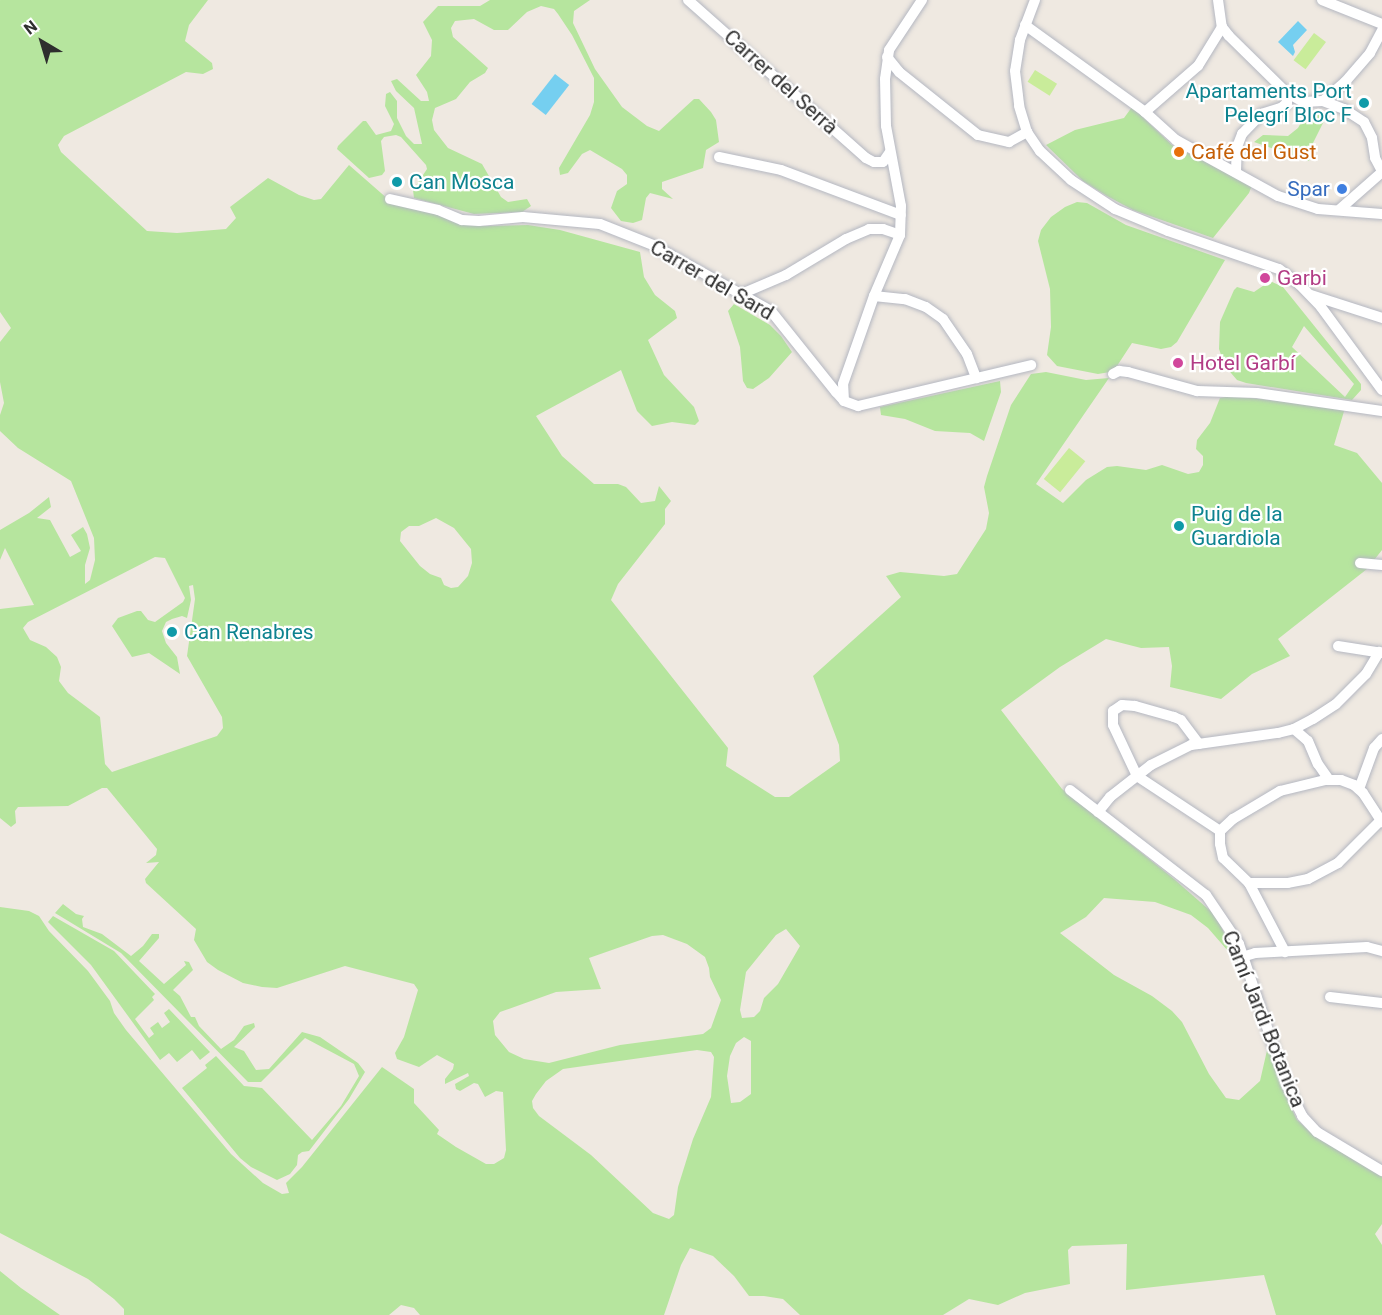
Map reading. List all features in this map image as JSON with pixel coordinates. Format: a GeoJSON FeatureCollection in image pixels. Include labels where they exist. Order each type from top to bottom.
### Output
{"type":"FeatureCollection","features":[{"type":"Feature","properties":{"kind":"street","name":"Carrer del Serrà"},"geometry":{"type":"LineString","coordinates":[[688,0],[854,148],[874,162],[898,188]]}},
{"type":"Feature","properties":{"kind":"street"},"geometry":{"type":"LineString","coordinates":[[922,0],[900,31],[887,56],[885,79],[890,152],[898,188],[901,215],[900,235],[874,296],[843,384],[844,400],[858,406],[1031,365]]}},
{"type":"Feature","properties":{"kind":"street"},"geometry":{"type":"LineString","coordinates":[[1035,0],[1025,25],[1015,71],[1020,106],[1027,132],[1054,165],[1098,200],[1168,231],[1267,264],[1290,277],[1309,294],[1382,390]]}},
{"type":"Feature","properties":{"kind":"street"},"geometry":{"type":"LineString","coordinates":[[1218,0],[1222,27],[1287,93],[1303,102],[1323,101],[1344,109],[1364,122],[1372,138],[1375,158],[1382,171],[1340,209]]}},
{"type":"Feature","properties":{"kind":"street"},"geometry":{"type":"LineString","coordinates":[[1322,0],[1382,24]]}},
{"type":"Feature","properties":{"kind":"street"},"geometry":{"type":"LineString","coordinates":[[1025,25],[1145,112],[1176,140],[1291,201],[1321,209],[1340,209],[1354,214],[1382,214]]}},
{"type":"Feature","properties":{"kind":"street"},"geometry":{"type":"LineString","coordinates":[[1145,112],[1198,66],[1222,27]]}},
{"type":"Feature","properties":{"kind":"street"},"geometry":{"type":"LineString","coordinates":[[1323,101],[1346,82],[1381,36]]}},
{"type":"Feature","properties":{"kind":"street"},"geometry":{"type":"LineString","coordinates":[[887,56],[899,72],[978,135],[1009,142],[1027,132]]}},
{"type":"Feature","properties":{"kind":"street"},"geometry":{"type":"LineString","coordinates":[[885,79],[890,72],[899,72]]}},
{"type":"Feature","properties":{"kind":"street"},"geometry":{"type":"LineString","coordinates":[[1236,171],[1237,147],[1242,134],[1261,114],[1281,108],[1287,103],[1287,93]]}},
{"type":"Feature","properties":{"kind":"street"},"geometry":{"type":"LineString","coordinates":[[874,162],[883,162],[890,152]]}},
{"type":"Feature","properties":{"kind":"street"},"geometry":{"type":"LineString","coordinates":[[719,157],[781,170],[901,215]]}},
{"type":"Feature","properties":{"kind":"street","name":"Carrer del Sard"},"geometry":{"type":"LineString","coordinates":[[390,199],[438,210],[462,220],[478,222],[523,217],[600,224],[653,245],[771,311],[784,324],[844,400]]}},
{"type":"Feature","properties":{"kind":"street"},"geometry":{"type":"LineString","coordinates":[[739,295],[786,275],[836,244],[869,230],[883,229],[900,235]]}},
{"type":"Feature","properties":{"kind":"street"},"geometry":{"type":"LineString","coordinates":[[1309,294],[1382,318]]}},
{"type":"Feature","properties":{"kind":"street"},"geometry":{"type":"LineString","coordinates":[[874,296],[906,299],[926,307],[943,319],[967,354],[976,378]]}},
{"type":"Feature","properties":{"kind":"street"},"geometry":{"type":"LineString","coordinates":[[1113,374],[1119,370],[1197,391],[1257,393],[1382,411]]}},
{"type":"Feature","properties":{"kind":"street"},"geometry":{"type":"LineString","coordinates":[[1360,563],[1382,565]]}},
{"type":"Feature","properties":{"kind":"street"},"geometry":{"type":"LineString","coordinates":[[1098,812],[1110,797],[1151,765],[1199,744],[1294,729],[1336,704],[1366,674],[1380,653],[1338,646]]}},
{"type":"Feature","properties":{"kind":"street"},"geometry":{"type":"LineString","coordinates":[[1199,744],[1181,720],[1154,710],[1122,705],[1113,711],[1113,725],[1137,776],[1220,831]]}},
{"type":"Feature","properties":{"kind":"street"},"geometry":{"type":"LineString","coordinates":[[1294,729],[1308,741],[1318,764],[1329,780]]}},
{"type":"Feature","properties":{"kind":"street"},"geometry":{"type":"LineString","coordinates":[[1359,789],[1374,748],[1382,739]]}},
{"type":"Feature","properties":{"kind":"street"},"geometry":{"type":"LineString","coordinates":[[1220,831],[1233,819],[1280,791],[1329,780],[1341,780],[1359,789],[1381,821],[1338,863],[1308,879],[1287,883],[1249,884]]}},
{"type":"Feature","properties":{"kind":"street","name":"Camí Jardi Botanica"},"geometry":{"type":"LineString","coordinates":[[1070,790],[1206,895],[1239,945],[1286,1083],[1302,1116],[1317,1132],[1382,1171]]}},
{"type":"Feature","properties":{"kind":"street"},"geometry":{"type":"LineString","coordinates":[[1220,831],[1223,858],[1249,884],[1285,952]]}},
{"type":"Feature","properties":{"kind":"street"},"geometry":{"type":"LineString","coordinates":[[1242,957],[1255,953],[1367,946],[1382,951]]}},
{"type":"Feature","properties":{"kind":"street"},"geometry":{"type":"LineString","coordinates":[[1330,997],[1382,1003]]}},
{"type":"Feature","properties":{"kind":"green space"},"geometry":{"type":"Polygon","coordinates":[[[0,0],[208,0],[189,25],[185,41],[212,63],[213,69],[203,74],[186,72],[64,136],[58,145],[61,152],[147,231],[177,233],[226,229],[236,218],[230,207],[268,178],[299,195],[314,200],[321,199],[349,165],[389,200],[485,226],[528,225],[560,230],[640,252],[644,277],[655,295],[675,311],[677,318],[648,340],[664,375],[694,407],[699,421],[695,425],[672,422],[652,426],[637,411],[621,370],[536,416],[562,456],[594,484],[618,484],[626,487],[641,503],[655,501],[659,486],[671,501],[665,509],[665,524],[618,584],[611,600],[728,748],[726,766],[775,797],[789,797],[840,761],[839,745],[813,676],[901,597],[886,576],[900,572],[944,576],[957,574],[986,529],[989,513],[984,487],[987,476],[1011,405],[1031,374],[1046,372],[1086,380],[1109,378],[1036,484],[1063,503],[1086,480],[1107,467],[1146,470],[1162,465],[1188,474],[1199,472],[1203,465],[1203,456],[1196,449],[1197,440],[1210,423],[1220,398],[1231,396],[1345,408],[1334,445],[1357,453],[1382,483],[1382,550],[1367,569],[1278,639],[1290,656],[1252,674],[1221,699],[1170,687],[1172,666],[1169,647],[1141,648],[1106,639],[1060,667],[1001,710],[1062,789],[1215,915],[1241,966],[1208,928],[1191,915],[1155,902],[1104,898],[1086,917],[1060,933],[1114,975],[1152,996],[1172,1011],[1182,1022],[1209,1074],[1226,1098],[1239,1100],[1260,1081],[1268,1046],[1282,1088],[1297,1120],[1314,1135],[1382,1176],[1382,1224],[1375,1234],[1382,1245],[1382,1315],[1276,1315],[1264,1275],[1126,1290],[1127,1244],[1072,1246],[1068,1250],[1070,1284],[1025,1293],[998,1305],[969,1299],[943,1315],[800,1315],[783,1299],[749,1296],[734,1276],[713,1256],[690,1248],[681,1265],[664,1315],[420,1315],[414,1308],[401,1305],[389,1315],[124,1315],[124,1309],[114,1299],[88,1279],[0,1233],[0,907],[29,911],[39,916],[49,931],[88,971],[110,1001],[114,1013],[126,1030],[231,1154],[263,1183],[282,1194],[289,1193],[286,1183],[302,1167],[382,1067],[414,1089],[414,1103],[439,1130],[437,1134],[456,1147],[486,1164],[494,1164],[504,1158],[506,1150],[503,1092],[496,1091],[485,1097],[478,1084],[474,1083],[460,1091],[456,1089],[455,1084],[469,1076],[468,1073],[445,1084],[445,1079],[454,1064],[437,1055],[419,1067],[397,1059],[395,1053],[404,1037],[418,990],[414,984],[345,966],[277,988],[262,987],[243,983],[218,970],[207,962],[194,940],[196,929],[146,883],[145,879],[159,862],[146,863],[156,855],[157,849],[107,788],[102,788],[68,806],[18,807],[15,811],[16,823],[11,827],[0,818],[0,609],[34,605],[5,548],[0,560],[0,530],[29,513],[49,497],[51,507],[37,518],[50,520],[70,557],[81,551],[71,535],[83,527],[87,534],[90,548],[85,565],[85,584],[90,580],[95,560],[94,538],[71,481],[18,448],[0,431],[0,415],[4,403],[0,382],[0,342],[11,328],[0,312],[0,0]],[[436,518],[419,526],[409,526],[401,532],[400,541],[420,566],[430,574],[441,578],[444,585],[451,588],[458,587],[468,576],[472,563],[471,549],[454,528],[436,518]],[[155,557],[28,622],[23,628],[30,640],[46,647],[57,657],[61,667],[59,681],[68,693],[100,717],[105,764],[112,772],[217,736],[223,728],[222,717],[187,656],[195,599],[193,585],[189,586],[191,600],[187,618],[182,616],[166,622],[162,631],[166,643],[177,657],[180,674],[149,653],[132,657],[112,626],[118,618],[137,611],[141,611],[148,620],[155,622],[183,602],[185,598],[165,558],[155,557]],[[786,929],[776,935],[746,972],[740,1010],[742,1018],[754,1017],[760,1011],[764,998],[778,984],[800,946],[786,929]],[[663,935],[652,936],[589,958],[601,989],[556,992],[500,1012],[493,1021],[495,1035],[509,1052],[524,1059],[549,1063],[620,1045],[703,1034],[711,1028],[721,1000],[710,977],[705,957],[687,944],[663,935]],[[744,1037],[736,1043],[730,1056],[727,1076],[731,1103],[740,1102],[751,1094],[751,1041],[744,1037]],[[697,1050],[563,1069],[546,1081],[532,1101],[533,1108],[539,1116],[591,1155],[653,1213],[669,1219],[674,1215],[678,1187],[693,1139],[711,1097],[714,1057],[711,1052],[697,1050]]]}},
{"type":"Feature","properties":{"kind":"green space"},"geometry":{"type":"Polygon","coordinates":[[[490,0],[590,0],[574,11],[573,23],[595,69],[622,107],[647,126],[659,131],[694,99],[699,99],[711,112],[716,120],[719,142],[706,150],[703,168],[662,182],[662,189],[673,199],[650,193],[646,198],[642,220],[633,223],[621,221],[611,208],[617,191],[627,184],[627,175],[622,169],[590,150],[582,154],[568,173],[560,175],[559,168],[590,115],[594,102],[594,78],[572,35],[558,14],[554,9],[541,6],[527,12],[508,30],[494,30],[474,19],[455,21],[451,28],[453,37],[488,68],[485,73],[470,82],[456,99],[435,108],[432,120],[434,130],[448,148],[482,164],[501,197],[508,202],[527,199],[531,206],[522,212],[474,214],[414,198],[413,190],[427,169],[426,165],[401,137],[396,135],[384,137],[381,141],[385,171],[382,175],[369,178],[337,149],[338,146],[363,121],[366,121],[376,135],[391,131],[394,124],[385,106],[386,94],[390,92],[397,101],[397,118],[406,136],[414,144],[422,144],[414,108],[396,91],[391,81],[397,79],[421,101],[429,101],[427,92],[416,75],[431,56],[432,40],[423,22],[438,6],[480,6],[490,0]]]}},
{"type":"Feature","properties":{"kind":"green space"},"geometry":{"type":"Polygon","coordinates":[[[1314,33],[1326,42],[1306,69],[1294,60],[1314,33]]]}},
{"type":"Feature","properties":{"kind":"green space"},"geometry":{"type":"Polygon","coordinates":[[[1035,70],[1057,84],[1050,96],[1028,82],[1035,70]]]}},
{"type":"Feature","properties":{"kind":"green space"},"geometry":{"type":"Polygon","coordinates":[[[1132,107],[1172,145],[1252,185],[1249,193],[1213,238],[1133,210],[1107,196],[1083,181],[1046,145],[1075,130],[1124,118],[1132,107]]]}},
{"type":"Feature","properties":{"kind":"green space"},"geometry":{"type":"Polygon","coordinates":[[[1313,113],[1324,114],[1326,117],[1313,143],[1309,161],[1254,142],[1263,135],[1288,136],[1298,128],[1303,119],[1313,113]]]}},
{"type":"Feature","properties":{"kind":"green space"},"geometry":{"type":"Polygon","coordinates":[[[1077,202],[1087,203],[1126,225],[1225,260],[1177,342],[1171,347],[1161,349],[1132,343],[1117,366],[1110,372],[1098,374],[1057,366],[1047,355],[1051,327],[1050,289],[1038,241],[1041,230],[1051,217],[1077,202]]]}},
{"type":"Feature","properties":{"kind":"green space"},"geometry":{"type":"Polygon","coordinates":[[[1270,281],[1283,287],[1361,384],[1361,390],[1352,400],[1237,380],[1225,366],[1219,349],[1220,322],[1237,287],[1254,292],[1270,281]],[[1304,326],[1292,347],[1345,397],[1354,384],[1304,326]]]}},
{"type":"Feature","properties":{"kind":"green space"},"geometry":{"type":"Polygon","coordinates":[[[734,304],[770,325],[792,352],[769,378],[753,389],[747,388],[743,381],[740,347],[728,311],[734,304]]]}},
{"type":"Feature","properties":{"kind":"green space"},"geometry":{"type":"Polygon","coordinates":[[[1000,381],[1001,392],[984,441],[970,433],[935,431],[905,419],[881,415],[880,407],[1000,381]]]}},
{"type":"Feature","properties":{"kind":"green space"},"geometry":{"type":"Polygon","coordinates":[[[1069,448],[1085,461],[1060,492],[1044,479],[1069,448]]]}},
{"type":"Feature","properties":{"kind":"green space"},"geometry":{"type":"Polygon","coordinates":[[[63,904],[76,914],[84,916],[83,927],[102,934],[131,956],[152,934],[159,934],[159,938],[139,961],[164,984],[186,965],[184,961],[189,962],[193,970],[173,990],[180,996],[191,1017],[195,1017],[199,1026],[221,1049],[234,1040],[244,1026],[254,1023],[255,1027],[234,1047],[244,1051],[256,1070],[269,1069],[302,1032],[320,1037],[358,1063],[365,1072],[349,1099],[309,1151],[298,1155],[297,1165],[290,1174],[277,1180],[251,1167],[240,1158],[182,1088],[207,1068],[205,1065],[216,1056],[244,1086],[262,1088],[312,1140],[341,1106],[359,1076],[354,1064],[305,1038],[261,1082],[248,1082],[121,953],[55,913],[63,904]]]}},
{"type":"Feature","properties":{"kind":"green space"},"geometry":{"type":"Polygon","coordinates":[[[53,916],[114,951],[155,994],[152,997],[154,1000],[135,1019],[149,1038],[154,1034],[150,1028],[158,1022],[162,1028],[170,1022],[164,1013],[169,1009],[210,1052],[200,1060],[192,1050],[177,1062],[169,1053],[160,1060],[91,965],[48,922],[53,916]]]}},
{"type":"Feature","properties":{"kind":"green space"},"geometry":{"type":"Polygon","coordinates":[[[0,1271],[21,1288],[60,1315],[0,1315],[0,1271]]]}},
{"type":"Feature","properties":{"kind":"water"},"geometry":{"type":"Polygon","coordinates":[[[1298,21],[1307,30],[1293,45],[1295,52],[1293,56],[1278,42],[1298,21]]]}},
{"type":"Feature","properties":{"kind":"water"},"geometry":{"type":"Polygon","coordinates":[[[555,74],[569,85],[546,115],[532,104],[555,74]]]}},
{"type":"Feature","properties":{"kind":"place","name":"Apartaments Port Pelegrí Bloc F"},"geometry":{"type":"Point","coordinates":[1364,103]}},
{"type":"Feature","properties":{"kind":"place","name":"Café del Gust"},"geometry":{"type":"Point","coordinates":[1179,152]}},
{"type":"Feature","properties":{"kind":"place","name":"Can Mosca"},"geometry":{"type":"Point","coordinates":[397,182]}},
{"type":"Feature","properties":{"kind":"place","name":"Spar"},"geometry":{"type":"Point","coordinates":[1342,189]}},
{"type":"Feature","properties":{"kind":"place","name":"Garbi"},"geometry":{"type":"Point","coordinates":[1265,278]}},
{"type":"Feature","properties":{"kind":"place","name":"Hotel Garbí"},"geometry":{"type":"Point","coordinates":[1178,363]}},
{"type":"Feature","properties":{"kind":"place","name":"Puig de la Guardiola"},"geometry":{"type":"Point","coordinates":[1179,526]}},
{"type":"Feature","properties":{"kind":"place","name":"Can Renabres"},"geometry":{"type":"Point","coordinates":[172,632]}}]}
